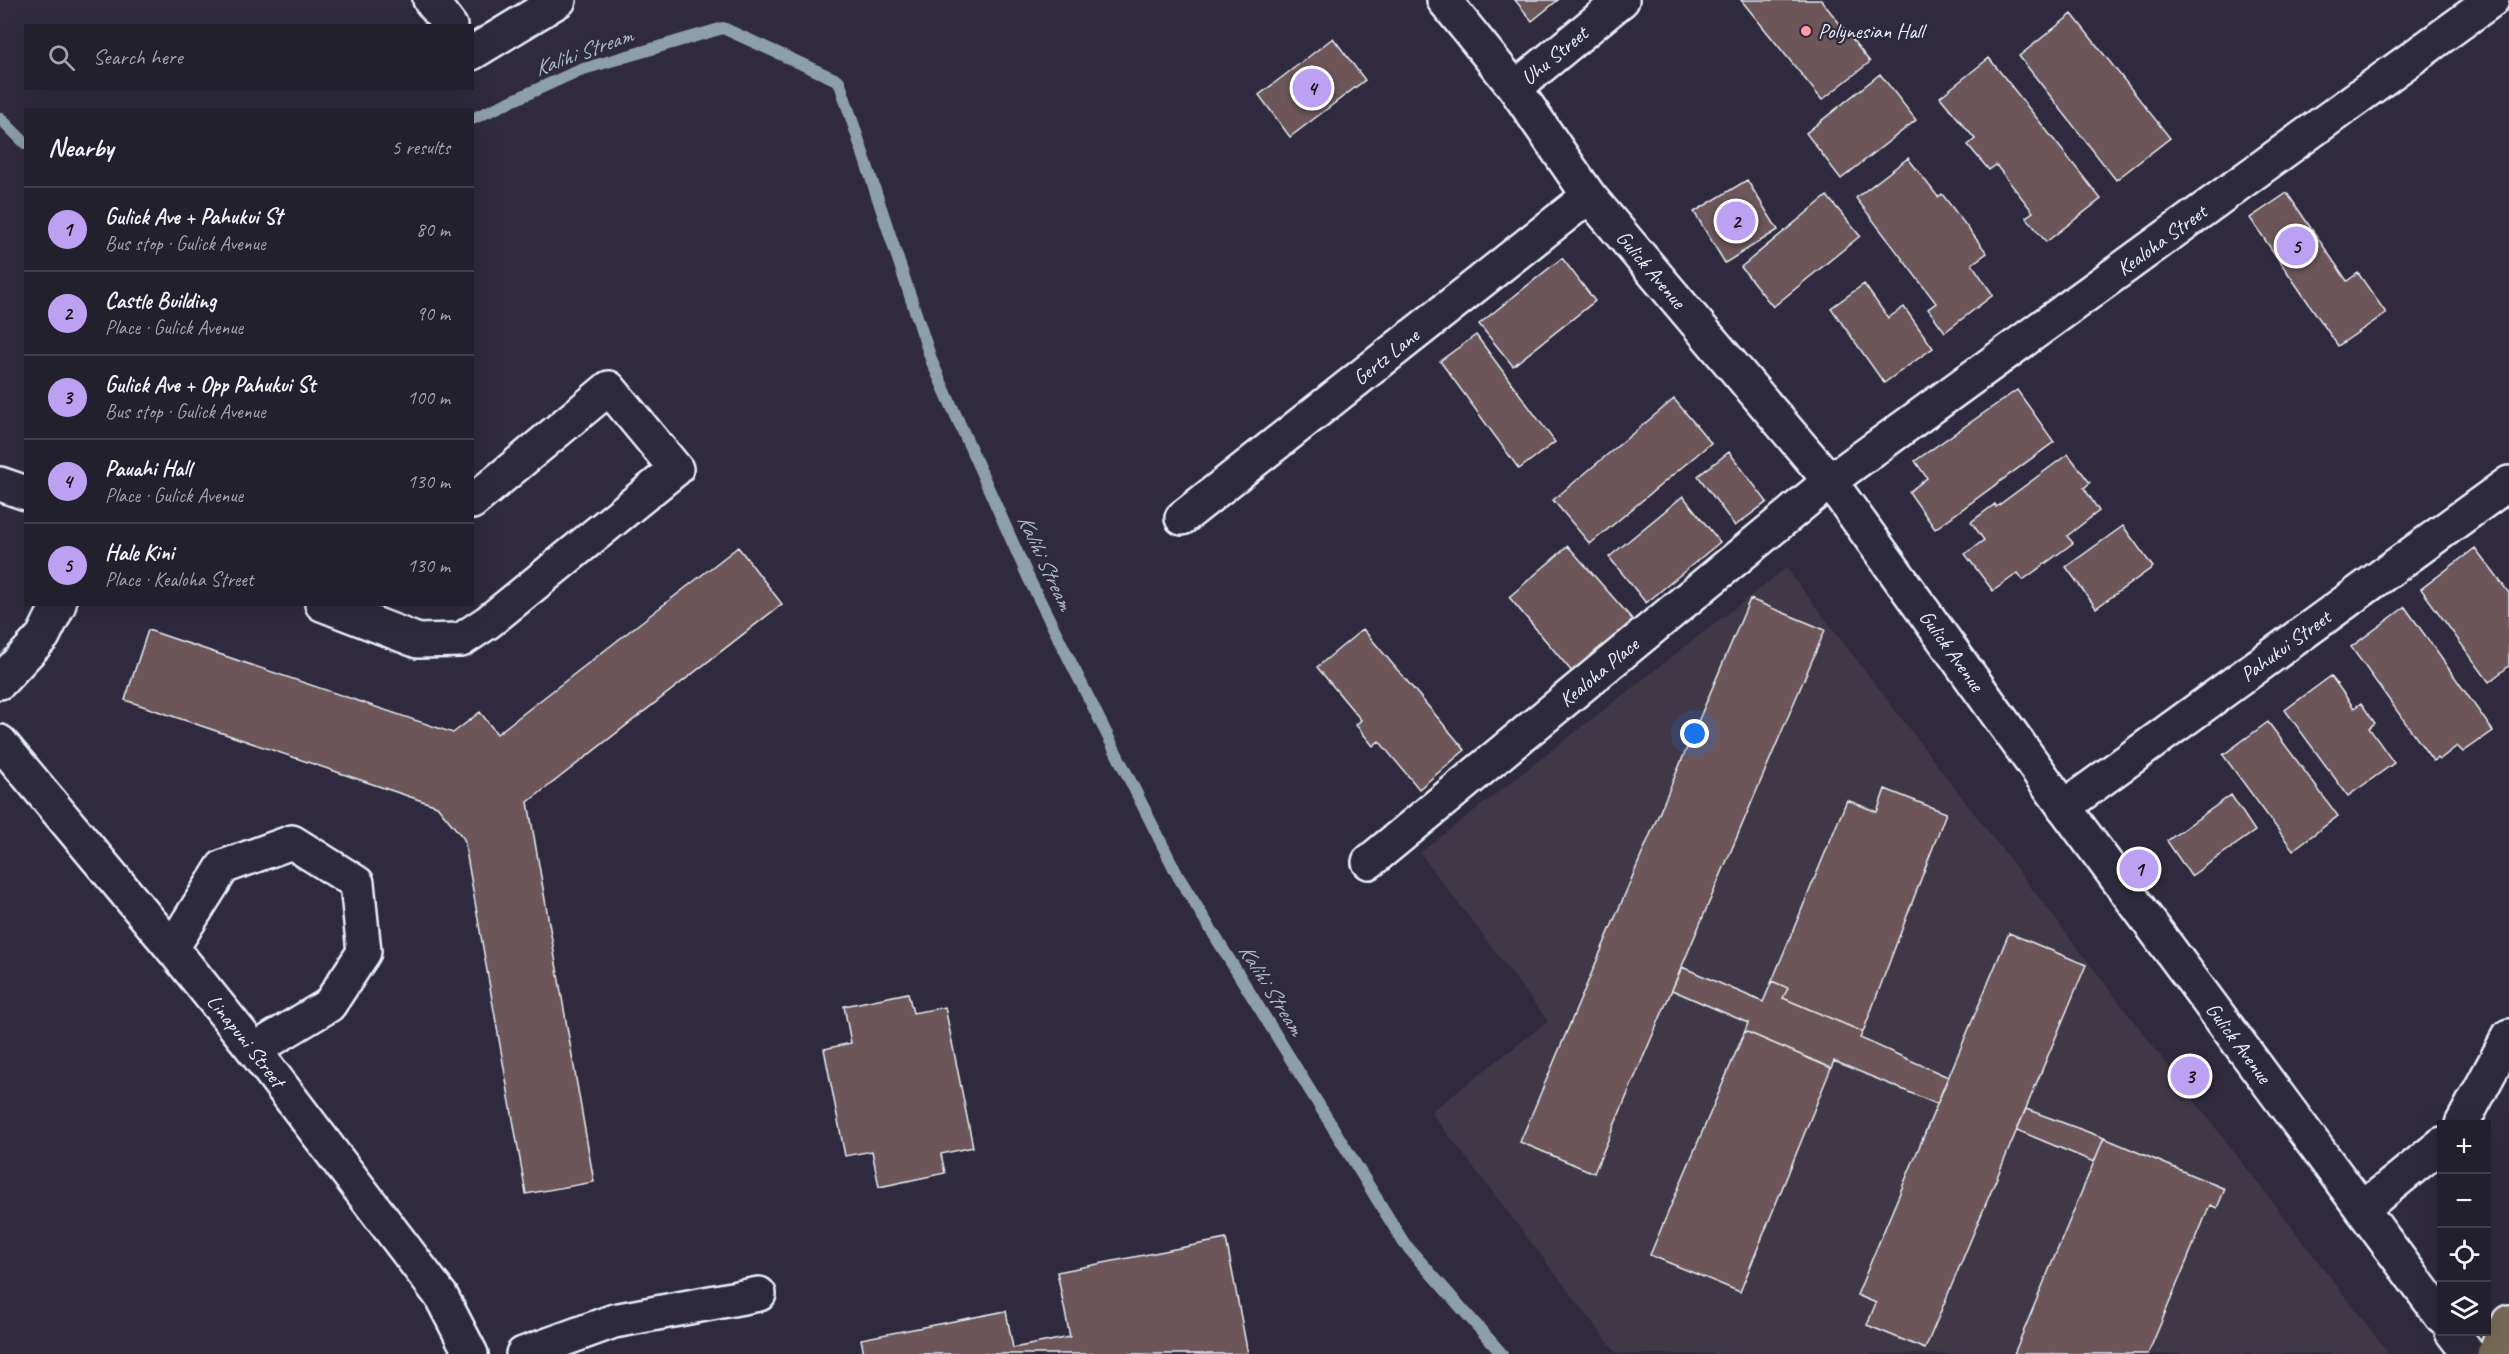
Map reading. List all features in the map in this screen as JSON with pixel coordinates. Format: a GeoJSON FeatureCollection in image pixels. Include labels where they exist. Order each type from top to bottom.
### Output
{"type":"FeatureCollection","features":[{"type":"Feature","properties":{"kind":"highway"},"geometry":{"type":"LineString","coordinates":[[2494,1354],[2509,1322]]}},
{"type":"Feature","properties":{"kind":"street"},"geometry":{"type":"LineString","coordinates":[[430,0],[448,24]]}},
{"type":"Feature","properties":{"kind":"street"},"geometry":{"type":"LineString","coordinates":[[474,53],[559,0]]}},
{"type":"Feature","properties":{"kind":"street","name":"Gulick Avenue"},"geometry":{"type":"LineString","coordinates":[[1444,0],[1515,88],[1589,196],[1830,481],[2064,807],[2437,1310]]}},
{"type":"Feature","properties":{"kind":"street","name":"Uhu Street"},"geometry":{"type":"LineString","coordinates":[[1515,88],[1622,0]]}},
{"type":"Feature","properties":{"kind":"street","name":"Kealoha Street"},"geometry":{"type":"LineString","coordinates":[[1830,481],[2492,0]]}},
{"type":"Feature","properties":{"kind":"street","name":"Gertz Lane"},"geometry":{"type":"LineString","coordinates":[[1182,519],[1589,196]]}},
{"type":"Feature","properties":{"kind":"street"},"geometry":{"type":"LineString","coordinates":[[338,607],[418,641],[461,640],[488,622],[676,469],[609,388],[474,500]]}},
{"type":"Feature","properties":{"kind":"street","name":"Kealoha Place"},"geometry":{"type":"LineString","coordinates":[[1369,862],[1830,481]]}},
{"type":"Feature","properties":{"kind":"street","name":"Pahukui Street"},"geometry":{"type":"LineString","coordinates":[[2064,807],[2509,483]]}},
{"type":"Feature","properties":{"kind":"street"},"geometry":{"type":"LineString","coordinates":[[0,484],[24,492]]}},
{"type":"Feature","properties":{"kind":"street"},"geometry":{"type":"LineString","coordinates":[[0,681],[43,636],[58,606]]}},
{"type":"Feature","properties":{"kind":"street","name":"Linapuni Street"},"geometry":{"type":"LineString","coordinates":[[0,742],[254,1050],[441,1296],[471,1354]]}},
{"type":"Feature","properties":{"kind":"street"},"geometry":{"type":"LineString","coordinates":[[172,948],[223,867],[292,842],[357,883],[364,952],[329,1005],[254,1050]]}},
{"type":"Feature","properties":{"kind":"street"},"geometry":{"type":"LineString","coordinates":[[2465,1120],[2509,1036]]}},
{"type":"Feature","properties":{"kind":"street"},"geometry":{"type":"LineString","coordinates":[[2362,1209],[2437,1148]]}},
{"type":"Feature","properties":{"kind":"street"},"geometry":{"type":"LineString","coordinates":[[523,1354],[614,1321],[759,1294]]}},
{"type":"Feature","properties":{"kind":"street"},"geometry":{"type":"LineString","coordinates":[[2455,1336],[2469,1354]]}},
{"type":"Feature","properties":{"kind":"shaded area"},"geometry":{"type":"Polygon","coordinates":[[[1786,568],[2389,1354],[1617,1354],[1431,1112],[1548,1021],[1420,853],[1786,568]]]}},
{"type":"Feature","properties":{"kind":"building"},"geometry":{"type":"Polygon","coordinates":[[[1515,0],[1558,0],[1532,21],[1515,0]]]}},
{"type":"Feature","properties":{"kind":"building","name":"Polynesian Hall"},"geometry":{"type":"Polygon","coordinates":[[[1741,0],[1821,0],[1870,62],[1822,100],[1741,0]]]}},
{"type":"Feature","properties":{"kind":"building"},"geometry":{"type":"Polygon","coordinates":[[[2072,14],[2170,138],[2116,180],[2019,56],[2072,14]]]}},
{"type":"Feature","properties":{"kind":"building"},"geometry":{"type":"Polygon","coordinates":[[[1333,38],[1365,80],[1290,137],[1259,95],[1333,38]]]}},
{"type":"Feature","properties":{"kind":"building"},"geometry":{"type":"Polygon","coordinates":[[[1989,58],[2101,199],[2046,242],[2026,217],[2033,212],[1996,165],[1989,170],[1968,145],[1975,139],[1940,97],[1989,58]]]}},
{"type":"Feature","properties":{"kind":"building"},"geometry":{"type":"Polygon","coordinates":[[[1880,74],[1916,120],[1841,179],[1806,133],[1880,74]]]}},
{"type":"Feature","properties":{"kind":"building"},"geometry":{"type":"Polygon","coordinates":[[[1908,158],[1938,197],[1942,194],[1987,253],[1972,264],[1993,295],[1945,332],[1928,309],[1936,303],[1856,198],[1908,158]]]}},
{"type":"Feature","properties":{"kind":"building"},"geometry":{"type":"Polygon","coordinates":[[[1747,180],[1778,230],[1725,263],[1694,212],[1747,180]]]}},
{"type":"Feature","properties":{"kind":"building"},"geometry":{"type":"Polygon","coordinates":[[[2287,193],[2347,281],[2358,273],[2386,313],[2338,346],[2250,218],[2287,193]]]}},
{"type":"Feature","properties":{"kind":"building"},"geometry":{"type":"Polygon","coordinates":[[[1827,196],[1860,236],[1773,307],[1741,267],[1827,196]]]}},
{"type":"Feature","properties":{"kind":"building"},"geometry":{"type":"Polygon","coordinates":[[[1562,258],[1595,301],[1513,366],[1479,324],[1562,258]]]}},
{"type":"Feature","properties":{"kind":"building"},"geometry":{"type":"Polygon","coordinates":[[[1864,284],[1888,318],[1904,307],[1933,348],[1884,383],[1831,308],[1864,284]]]}},
{"type":"Feature","properties":{"kind":"building"},"geometry":{"type":"Polygon","coordinates":[[[1476,335],[1555,442],[1519,469],[1440,361],[1476,335]]]}},
{"type":"Feature","properties":{"kind":"building"},"geometry":{"type":"Polygon","coordinates":[[[2017,390],[2054,442],[1935,529],[1909,492],[1927,478],[1915,461],[2017,390]]]}},
{"type":"Feature","properties":{"kind":"building"},"geometry":{"type":"Polygon","coordinates":[[[1674,399],[1711,443],[1590,544],[1553,500],[1674,399]]]}},
{"type":"Feature","properties":{"kind":"building"},"geometry":{"type":"Polygon","coordinates":[[[1729,452],[1767,502],[1735,526],[1698,476],[1729,452]]]}},
{"type":"Feature","properties":{"kind":"building"},"geometry":{"type":"Polygon","coordinates":[[[2068,454],[2090,483],[2084,488],[2099,511],[2067,536],[2073,543],[2023,580],[2018,573],[1993,591],[1965,554],[1984,540],[1971,522],[1995,504],[1996,507],[2068,454]]]}},
{"type":"Feature","properties":{"kind":"building"},"geometry":{"type":"Polygon","coordinates":[[[1683,496],[1720,542],[1646,603],[1609,557],[1683,496]]]}},
{"type":"Feature","properties":{"kind":"building"},"geometry":{"type":"Polygon","coordinates":[[[2123,526],[2153,567],[2096,608],[2066,567],[2123,526]]]}},
{"type":"Feature","properties":{"kind":"building"},"geometry":{"type":"Polygon","coordinates":[[[1568,546],[1633,620],[1573,673],[1509,597],[1568,546]]]}},
{"type":"Feature","properties":{"kind":"building"},"geometry":{"type":"Polygon","coordinates":[[[738,547],[782,604],[528,802],[594,1182],[526,1194],[464,839],[437,806],[125,700],[148,630],[453,733],[480,712],[497,734],[738,547]]]}},
{"type":"Feature","properties":{"kind":"building"},"geometry":{"type":"Polygon","coordinates":[[[2475,548],[2509,593],[2509,666],[2489,682],[2421,589],[2475,548]]]}},
{"type":"Feature","properties":{"kind":"building"},"geometry":{"type":"Polygon","coordinates":[[[1750,599],[1825,630],[1594,1173],[1520,1142],[1750,599]]]}},
{"type":"Feature","properties":{"kind":"building"},"geometry":{"type":"Polygon","coordinates":[[[2405,607],[2493,731],[2463,752],[2457,746],[2439,760],[2437,758],[2433,761],[2351,647],[2405,607]]]}},
{"type":"Feature","properties":{"kind":"building"},"geometry":{"type":"Polygon","coordinates":[[[1363,629],[1465,750],[1419,789],[1379,741],[1373,746],[1356,725],[1361,720],[1317,667],[1363,629]]]}},
{"type":"Feature","properties":{"kind":"building"},"geometry":{"type":"Polygon","coordinates":[[[2331,676],[2354,708],[2361,703],[2375,723],[2369,728],[2394,763],[2348,796],[2285,710],[2331,676]]]}},
{"type":"Feature","properties":{"kind":"building"},"geometry":{"type":"Polygon","coordinates":[[[2268,722],[2338,816],[2293,850],[2223,755],[2268,722]]]}},
{"type":"Feature","properties":{"kind":"building"},"geometry":{"type":"Polygon","coordinates":[[[1885,789],[1946,813],[1863,1032],[1783,998],[1788,988],[1772,981],[1847,800],[1877,812],[1885,789]]]}},
{"type":"Feature","properties":{"kind":"building"},"geometry":{"type":"Polygon","coordinates":[[[2231,795],[2255,831],[2191,876],[2167,841],[2231,795]]]}},
{"type":"Feature","properties":{"kind":"building"},"geometry":{"type":"Polygon","coordinates":[[[2009,933],[2086,965],[1925,1349],[1867,1325],[1876,1303],[1857,1295],[2009,933]]]}},
{"type":"Feature","properties":{"kind":"building"},"geometry":{"type":"Polygon","coordinates":[[[1682,967],[1763,1002],[1772,981],[1788,988],[1783,998],[1863,1032],[1860,1038],[1948,1077],[1937,1104],[1834,1061],[1831,1068],[1745,1031],[1748,1023],[1672,990],[1682,967]]]}},
{"type":"Feature","properties":{"kind":"building"},"geometry":{"type":"Polygon","coordinates":[[[908,993],[913,1013],[945,1007],[973,1147],[941,1154],[945,1173],[879,1187],[872,1151],[845,1156],[824,1049],[851,1043],[844,1006],[908,993]]]}},
{"type":"Feature","properties":{"kind":"building"},"geometry":{"type":"Polygon","coordinates":[[[1745,1031],[1831,1068],[1740,1292],[1650,1255],[1745,1031]]]}},
{"type":"Feature","properties":{"kind":"building"},"geometry":{"type":"Polygon","coordinates":[[[2026,1109],[2104,1138],[2094,1162],[2017,1130],[2026,1109]]]}},
{"type":"Feature","properties":{"kind":"building"},"geometry":{"type":"Polygon","coordinates":[[[2104,1138],[2225,1189],[2217,1208],[2210,1205],[2148,1354],[2014,1354],[2104,1138]]]}},
{"type":"Feature","properties":{"kind":"building"},"geometry":{"type":"Polygon","coordinates":[[[1226,1239],[1248,1354],[864,1354],[861,1339],[1006,1311],[1013,1348],[1070,1337],[1057,1272],[1226,1239]]]}},
{"type":"Feature","properties":{"kind":"waterway","name":"Kalihi Stream"},"geometry":{"type":"LineString","coordinates":[[474,118],[580,70],[723,28],[839,81],[932,362],[1029,579],[1178,876],[1404,1243],[1502,1354]]}},
{"type":"Feature","properties":{"kind":"waterway","name":"Kalihi Stream"},"geometry":{"type":"LineString","coordinates":[[0,118],[24,142]]}},
{"type":"Feature","properties":{"kind":"place","name":"Polynesian Hall"},"geometry":{"type":"Point","coordinates":[1806,31]}},
{"type":"Feature","properties":{"kind":"place","name":"Pauahi Hall"},"geometry":{"type":"Point","coordinates":[1312,88]}},
{"type":"Feature","properties":{"kind":"place","name":"Castle Building"},"geometry":{"type":"Point","coordinates":[1736,221]}},
{"type":"Feature","properties":{"kind":"place","name":"Hale Kini"},"geometry":{"type":"Point","coordinates":[2296,246]}},
{"type":"Feature","properties":{"kind":"place","name":"Gulick Ave + Pahukui St"},"geometry":{"type":"Point","coordinates":[2139,869]}},
{"type":"Feature","properties":{"kind":"place","name":"Gulick Ave + Opp Pahukui St"},"geometry":{"type":"Point","coordinates":[2190,1076]}}]}
